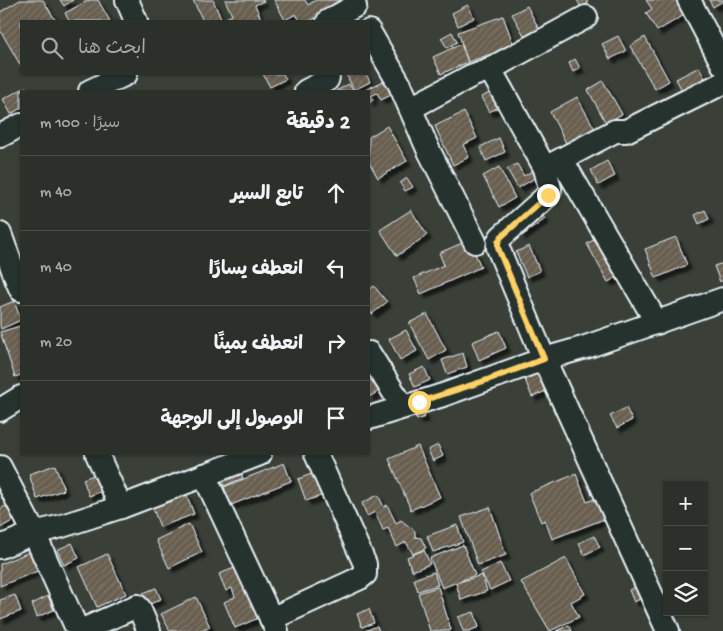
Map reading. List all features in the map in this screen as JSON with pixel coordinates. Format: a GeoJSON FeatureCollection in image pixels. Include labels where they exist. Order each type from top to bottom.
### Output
{"type":"FeatureCollection","features":[{"type":"Feature","properties":{"kind":"street"},"geometry":{"type":"LineString","coordinates":[[127,0],[136,20]]}},
{"type":"Feature","properties":{"kind":"street"},"geometry":{"type":"LineString","coordinates":[[689,0],[723,65]]}},
{"type":"Feature","properties":{"kind":"street"},"geometry":{"type":"LineString","coordinates":[[330,20],[356,9]]}},
{"type":"Feature","properties":{"kind":"street"},"geometry":{"type":"LineString","coordinates":[[410,108],[471,76],[490,69],[586,17]]}},
{"type":"Feature","properties":{"kind":"street"},"geometry":{"type":"LineString","coordinates":[[370,33],[400,85],[428,148],[475,242]]}},
{"type":"Feature","properties":{"kind":"street"},"geometry":{"type":"LineString","coordinates":[[490,69],[554,164],[612,244],[657,323]]}},
{"type":"Feature","properties":{"kind":"street"},"geometry":{"type":"LineString","coordinates":[[92,90],[124,75]]}},
{"type":"Feature","properties":{"kind":"street"},"geometry":{"type":"LineString","coordinates":[[308,90],[327,80],[327,75]]}},
{"type":"Feature","properties":{"kind":"street"},"geometry":{"type":"LineString","coordinates":[[554,164],[615,131],[626,131],[723,83]]}},
{"type":"Feature","properties":{"kind":"street"},"geometry":{"type":"LineString","coordinates":[[554,164],[548,195],[501,237],[498,242],[498,248],[544,359],[668,631]]}},
{"type":"Feature","properties":{"kind":"street"},"geometry":{"type":"LineString","coordinates":[[0,234],[20,287]]}},
{"type":"Feature","properties":{"kind":"street"},"geometry":{"type":"LineString","coordinates":[[370,418],[443,395],[544,359],[586,347],[723,299]]}},
{"type":"Feature","properties":{"kind":"street"},"geometry":{"type":"LineString","coordinates":[[370,355],[403,407]]}},
{"type":"Feature","properties":{"kind":"street"},"geometry":{"type":"LineString","coordinates":[[0,410],[20,398]]}},
{"type":"Feature","properties":{"kind":"street"},"geometry":{"type":"LineString","coordinates":[[97,455],[121,507]]}},
{"type":"Feature","properties":{"kind":"street"},"geometry":{"type":"LineString","coordinates":[[0,547],[34,534],[121,507],[257,455]]}},
{"type":"Feature","properties":{"kind":"street"},"geometry":{"type":"LineString","coordinates":[[204,475],[274,625],[365,574],[365,564],[316,455]]}},
{"type":"Feature","properties":{"kind":"street"},"geometry":{"type":"LineString","coordinates":[[0,467],[34,534],[79,631],[137,606],[149,631]]}},
{"type":"Feature","properties":{"kind":"building"},"geometry":{"type":"Polygon","coordinates":[[[20,0],[43,0],[55,20],[20,20],[20,64],[0,30],[0,12],[20,0]]]}},
{"type":"Feature","properties":{"kind":"building"},"geometry":{"type":"Polygon","coordinates":[[[60,0],[73,0],[64,6],[60,0]]]}},
{"type":"Feature","properties":{"kind":"building"},"geometry":{"type":"Polygon","coordinates":[[[89,0],[98,0],[109,20],[68,20],[65,13],[89,0]]]}},
{"type":"Feature","properties":{"kind":"building"},"geometry":{"type":"Polygon","coordinates":[[[193,0],[213,0],[222,20],[203,20],[193,0]]]}},
{"type":"Feature","properties":{"kind":"building"},"geometry":{"type":"Polygon","coordinates":[[[225,0],[264,1],[255,5],[262,20],[224,20],[232,15],[225,0]]]}},
{"type":"Feature","properties":{"kind":"building"},"geometry":{"type":"Polygon","coordinates":[[[274,0],[305,0],[308,5],[316,0],[348,0],[312,20],[299,20],[296,14],[285,20],[274,0]]]}},
{"type":"Feature","properties":{"kind":"building"},"geometry":{"type":"Polygon","coordinates":[[[577,0],[586,0],[588,3],[581,7],[577,0]]]}},
{"type":"Feature","properties":{"kind":"building"},"geometry":{"type":"Polygon","coordinates":[[[646,0],[684,0],[691,11],[657,31],[646,13],[652,9],[646,0]]]}},
{"type":"Feature","properties":{"kind":"building"},"geometry":{"type":"Polygon","coordinates":[[[709,0],[723,0],[723,1],[713,7],[709,0]]]}},
{"type":"Feature","properties":{"kind":"building"},"geometry":{"type":"Polygon","coordinates":[[[468,5],[474,18],[458,26],[452,13],[468,5]]]}},
{"type":"Feature","properties":{"kind":"building"},"geometry":{"type":"Polygon","coordinates":[[[527,6],[540,31],[526,39],[512,14],[527,6]]]}},
{"type":"Feature","properties":{"kind":"building"},"geometry":{"type":"Polygon","coordinates":[[[503,16],[514,46],[468,62],[458,32],[503,16]]]}},
{"type":"Feature","properties":{"kind":"building"},"geometry":{"type":"Polygon","coordinates":[[[452,32],[457,42],[447,48],[441,38],[452,32]]]}},
{"type":"Feature","properties":{"kind":"building"},"geometry":{"type":"Polygon","coordinates":[[[618,36],[626,51],[610,59],[602,44],[618,36]]]}},
{"type":"Feature","properties":{"kind":"building"},"geometry":{"type":"Polygon","coordinates":[[[645,37],[669,81],[655,89],[630,46],[645,37]]]}},
{"type":"Feature","properties":{"kind":"building"},"geometry":{"type":"Polygon","coordinates":[[[461,44],[468,62],[441,74],[433,57],[461,44]]]}},
{"type":"Feature","properties":{"kind":"building"},"geometry":{"type":"Polygon","coordinates":[[[575,59],[580,68],[573,72],[569,63],[575,59]]]}},
{"type":"Feature","properties":{"kind":"building"},"geometry":{"type":"Polygon","coordinates":[[[699,67],[707,82],[684,94],[676,79],[699,67]]]}},
{"type":"Feature","properties":{"kind":"building"},"geometry":{"type":"Polygon","coordinates":[[[264,75],[284,75],[286,79],[270,87],[264,75]]]}},
{"type":"Feature","properties":{"kind":"building"},"geometry":{"type":"Polygon","coordinates":[[[346,75],[366,75],[370,82],[354,90],[346,75]]]}},
{"type":"Feature","properties":{"kind":"building"},"geometry":{"type":"Polygon","coordinates":[[[390,78],[397,92],[381,100],[377,93],[371,96],[373,100],[370,102],[370,90],[365,90],[390,78]]]}},
{"type":"Feature","properties":{"kind":"building"},"geometry":{"type":"Polygon","coordinates":[[[603,81],[622,114],[606,123],[588,90],[603,81]]]}},
{"type":"Feature","properties":{"kind":"building"},"geometry":{"type":"Polygon","coordinates":[[[349,84],[352,90],[338,90],[349,84]]]}},
{"type":"Feature","properties":{"kind":"building"},"geometry":{"type":"Polygon","coordinates":[[[20,90],[20,109],[11,114],[3,99],[20,90]]]}},
{"type":"Feature","properties":{"kind":"building"},"geometry":{"type":"Polygon","coordinates":[[[496,90],[503,105],[489,112],[481,97],[496,90]]]}},
{"type":"Feature","properties":{"kind":"building"},"geometry":{"type":"Polygon","coordinates":[[[577,97],[596,131],[568,147],[550,112],[577,97]]]}},
{"type":"Feature","properties":{"kind":"building"},"geometry":{"type":"Polygon","coordinates":[[[464,112],[477,138],[463,145],[469,157],[453,165],[435,126],[464,112]]]}},
{"type":"Feature","properties":{"kind":"building"},"geometry":{"type":"Polygon","coordinates":[[[387,126],[407,161],[378,178],[370,164],[370,136],[387,126]]]}},
{"type":"Feature","properties":{"kind":"building"},"geometry":{"type":"Polygon","coordinates":[[[499,138],[505,152],[486,161],[480,147],[499,138]]]}},
{"type":"Feature","properties":{"kind":"building"},"geometry":{"type":"Polygon","coordinates":[[[607,161],[615,176],[598,185],[591,170],[607,161]]]}},
{"type":"Feature","properties":{"kind":"building"},"geometry":{"type":"Polygon","coordinates":[[[517,164],[524,176],[536,169],[540,175],[518,188],[507,169],[517,164]]]}},
{"type":"Feature","properties":{"kind":"building"},"geometry":{"type":"Polygon","coordinates":[[[499,167],[515,198],[499,207],[483,176],[499,167]]]}},
{"type":"Feature","properties":{"kind":"building"},"geometry":{"type":"Polygon","coordinates":[[[407,178],[413,187],[405,191],[400,183],[407,178]]]}},
{"type":"Feature","properties":{"kind":"building"},"geometry":{"type":"Polygon","coordinates":[[[411,210],[427,235],[397,256],[380,230],[411,210]]]}},
{"type":"Feature","properties":{"kind":"building"},"geometry":{"type":"Polygon","coordinates":[[[705,210],[709,219],[699,224],[695,215],[705,210]]]}},
{"type":"Feature","properties":{"kind":"building"},"geometry":{"type":"Polygon","coordinates":[[[539,211],[545,219],[522,236],[517,229],[539,211]]]}},
{"type":"Feature","properties":{"kind":"building"},"geometry":{"type":"Polygon","coordinates":[[[604,233],[626,272],[608,282],[587,244],[604,233]]]}},
{"type":"Feature","properties":{"kind":"building"},"geometry":{"type":"Polygon","coordinates":[[[676,237],[687,265],[656,278],[645,249],[676,237]]]}},
{"type":"Feature","properties":{"kind":"building"},"geometry":{"type":"Polygon","coordinates":[[[469,240],[481,267],[421,294],[414,278],[444,265],[439,253],[469,240]]]}},
{"type":"Feature","properties":{"kind":"building"},"geometry":{"type":"Polygon","coordinates":[[[529,246],[540,271],[527,277],[516,252],[529,246]]]}},
{"type":"Feature","properties":{"kind":"building"},"geometry":{"type":"Polygon","coordinates":[[[723,263],[723,280],[720,282],[714,266],[723,263]]]}},
{"type":"Feature","properties":{"kind":"building"},"geometry":{"type":"Polygon","coordinates":[[[374,286],[387,302],[372,314],[370,311],[370,289],[374,286]]]}},
{"type":"Feature","properties":{"kind":"building"},"geometry":{"type":"Polygon","coordinates":[[[14,301],[20,320],[1,329],[0,307],[14,301]]]}},
{"type":"Feature","properties":{"kind":"building"},"geometry":{"type":"Polygon","coordinates":[[[427,314],[446,350],[429,360],[409,323],[427,314]]]}},
{"type":"Feature","properties":{"kind":"building"},"geometry":{"type":"Polygon","coordinates":[[[20,326],[20,375],[15,377],[0,332],[20,326]]]}},
{"type":"Feature","properties":{"kind":"building"},"geometry":{"type":"Polygon","coordinates":[[[406,330],[417,351],[400,360],[389,339],[406,330]]]}},
{"type":"Feature","properties":{"kind":"building"},"geometry":{"type":"Polygon","coordinates":[[[499,331],[506,348],[479,360],[472,342],[499,331]]]}},
{"type":"Feature","properties":{"kind":"building"},"geometry":{"type":"Polygon","coordinates":[[[463,353],[467,367],[447,374],[442,360],[463,353]]]}},
{"type":"Feature","properties":{"kind":"building"},"geometry":{"type":"Polygon","coordinates":[[[370,366],[384,388],[370,396],[370,366]]]}},
{"type":"Feature","properties":{"kind":"building"},"geometry":{"type":"Polygon","coordinates":[[[424,367],[430,380],[415,387],[409,374],[424,367]]]}},
{"type":"Feature","properties":{"kind":"building"},"geometry":{"type":"Polygon","coordinates":[[[538,371],[546,391],[532,397],[524,377],[538,371]]]}},
{"type":"Feature","properties":{"kind":"building"},"geometry":{"type":"Polygon","coordinates":[[[421,408],[425,417],[417,420],[413,411],[421,408]]]}},
{"type":"Feature","properties":{"kind":"building"},"geometry":{"type":"Polygon","coordinates":[[[626,408],[632,420],[617,428],[610,416],[626,408]]]}},
{"type":"Feature","properties":{"kind":"building"},"geometry":{"type":"Polygon","coordinates":[[[438,445],[443,456],[433,461],[428,450],[438,445]]]}},
{"type":"Feature","properties":{"kind":"building"},"geometry":{"type":"Polygon","coordinates":[[[418,446],[440,497],[411,510],[389,459],[418,446]]]}},
{"type":"Feature","properties":{"kind":"building"},"geometry":{"type":"Polygon","coordinates":[[[284,463],[291,481],[231,505],[224,487],[284,463]]]}},
{"type":"Feature","properties":{"kind":"building"},"geometry":{"type":"Polygon","coordinates":[[[55,465],[64,490],[37,499],[29,474],[55,465]]]}},
{"type":"Feature","properties":{"kind":"building"},"geometry":{"type":"Polygon","coordinates":[[[239,469],[243,478],[224,486],[220,477],[239,469]]]}},
{"type":"Feature","properties":{"kind":"building"},"geometry":{"type":"Polygon","coordinates":[[[317,472],[326,494],[306,501],[298,479],[317,472]]]}},
{"type":"Feature","properties":{"kind":"building"},"geometry":{"type":"Polygon","coordinates":[[[99,473],[105,490],[89,496],[83,479],[99,473]]]}},
{"type":"Feature","properties":{"kind":"building"},"geometry":{"type":"Polygon","coordinates":[[[576,474],[587,502],[599,497],[607,518],[552,539],[545,520],[541,522],[529,493],[576,474]]]}},
{"type":"Feature","properties":{"kind":"building"},"geometry":{"type":"Polygon","coordinates":[[[186,493],[194,514],[160,527],[152,506],[186,493]]]}},
{"type":"Feature","properties":{"kind":"building"},"geometry":{"type":"Polygon","coordinates":[[[378,495],[384,507],[387,505],[396,523],[401,520],[415,531],[415,537],[421,538],[426,548],[413,554],[406,542],[397,547],[388,528],[383,530],[375,512],[367,516],[362,503],[378,495]]]}},
{"type":"Feature","properties":{"kind":"building"},"geometry":{"type":"Polygon","coordinates":[[[13,502],[21,516],[0,528],[0,509],[13,502]]]}},
{"type":"Feature","properties":{"kind":"building"},"geometry":{"type":"Polygon","coordinates":[[[490,507],[506,555],[478,565],[461,517],[490,507]]]}},
{"type":"Feature","properties":{"kind":"building"},"geometry":{"type":"Polygon","coordinates":[[[189,524],[202,552],[169,568],[156,540],[189,524]]]}},
{"type":"Feature","properties":{"kind":"building"},"geometry":{"type":"Polygon","coordinates":[[[457,525],[463,542],[433,552],[427,536],[457,525]]]}},
{"type":"Feature","properties":{"kind":"building"},"geometry":{"type":"Polygon","coordinates":[[[594,536],[600,547],[584,555],[579,543],[594,536]]]}},
{"type":"Feature","properties":{"kind":"building"},"geometry":{"type":"Polygon","coordinates":[[[72,543],[79,558],[64,565],[57,550],[72,543]]]}},
{"type":"Feature","properties":{"kind":"building"},"geometry":{"type":"Polygon","coordinates":[[[463,545],[475,575],[442,588],[430,558],[463,545]]]}},
{"type":"Feature","properties":{"kind":"building"},"geometry":{"type":"Polygon","coordinates":[[[424,550],[430,564],[412,571],[407,557],[424,550]]]}},
{"type":"Feature","properties":{"kind":"building"},"geometry":{"type":"Polygon","coordinates":[[[32,551],[40,570],[0,586],[0,564],[32,551]]]}},
{"type":"Feature","properties":{"kind":"building"},"geometry":{"type":"Polygon","coordinates":[[[107,554],[126,594],[97,607],[79,567],[107,554]]]}},
{"type":"Feature","properties":{"kind":"building"},"geometry":{"type":"Polygon","coordinates":[[[566,558],[585,594],[571,602],[579,617],[550,631],[521,582],[566,558]]]}},
{"type":"Feature","properties":{"kind":"building"},"geometry":{"type":"Polygon","coordinates":[[[500,563],[509,581],[490,590],[481,572],[500,563]]]}},
{"type":"Feature","properties":{"kind":"building"},"geometry":{"type":"Polygon","coordinates":[[[237,567],[263,616],[235,628],[224,602],[235,597],[232,588],[226,591],[219,574],[237,567]]]}},
{"type":"Feature","properties":{"kind":"building"},"geometry":{"type":"Polygon","coordinates":[[[434,572],[438,585],[418,591],[414,579],[434,572]]]}},
{"type":"Feature","properties":{"kind":"building"},"geometry":{"type":"Polygon","coordinates":[[[482,575],[487,591],[461,600],[456,583],[482,575]]]}},
{"type":"Feature","properties":{"kind":"building"},"geometry":{"type":"Polygon","coordinates":[[[637,586],[642,598],[634,602],[629,590],[637,586]]]}},
{"type":"Feature","properties":{"kind":"building"},"geometry":{"type":"Polygon","coordinates":[[[438,587],[451,630],[449,631],[430,631],[418,593],[438,587]]]}},
{"type":"Feature","properties":{"kind":"building"},"geometry":{"type":"Polygon","coordinates":[[[156,588],[161,599],[148,605],[143,593],[156,588]]]}},
{"type":"Feature","properties":{"kind":"building"},"geometry":{"type":"Polygon","coordinates":[[[15,595],[21,611],[0,619],[0,600],[15,595]]]}},
{"type":"Feature","properties":{"kind":"building"},"geometry":{"type":"Polygon","coordinates":[[[48,596],[54,610],[37,617],[32,604],[48,596]]]}},
{"type":"Feature","properties":{"kind":"building"},"geometry":{"type":"Polygon","coordinates":[[[196,597],[210,627],[202,631],[170,631],[161,614],[196,597]]]}},
{"type":"Feature","properties":{"kind":"building"},"geometry":{"type":"Polygon","coordinates":[[[369,609],[374,623],[362,627],[357,614],[369,609]]]}},
{"type":"Feature","properties":{"kind":"building"},"geometry":{"type":"Polygon","coordinates":[[[474,612],[479,627],[463,631],[458,617],[474,612]]]}},
{"type":"Feature","properties":{"kind":"building"},"geometry":{"type":"Polygon","coordinates":[[[569,625],[572,631],[556,631],[569,625]]]}},
{"type":"Feature","properties":{"kind":"building"},"geometry":{"type":"Polygon","coordinates":[[[377,626],[379,631],[365,631],[377,626]]]}},
{"type":"Feature","properties":{"kind":"route"},"geometry":{"type":"LineString","coordinates":[[419,402],[544,359],[498,248],[498,242],[501,237],[548,195]]}}]}
